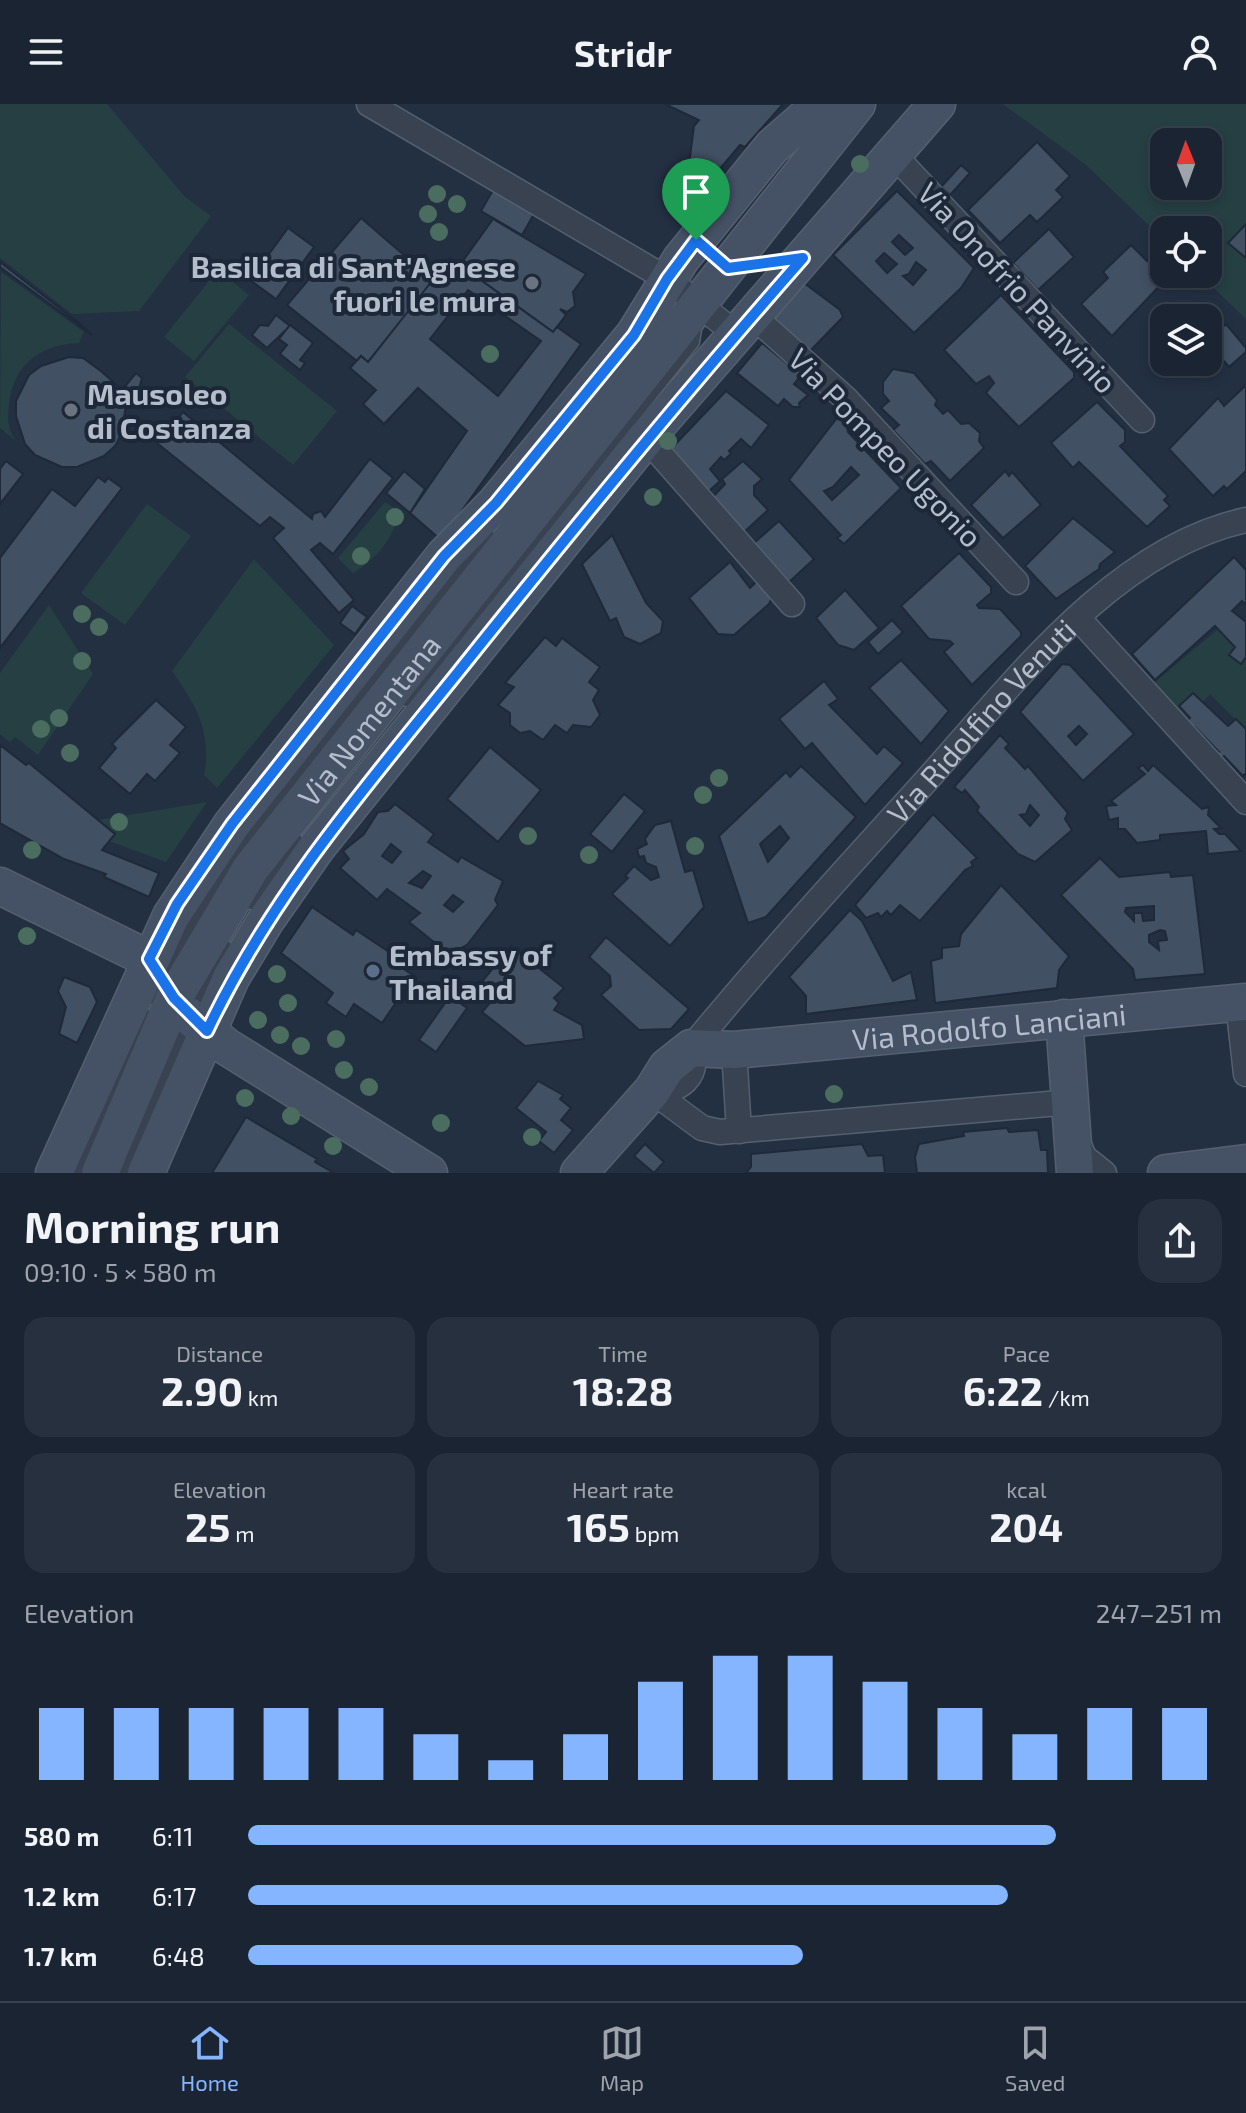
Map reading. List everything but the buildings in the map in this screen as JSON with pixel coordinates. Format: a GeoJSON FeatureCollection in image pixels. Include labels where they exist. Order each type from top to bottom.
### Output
{"type":"FeatureCollection","features":[{"type":"Feature","properties":{"kind":"street","name":"Via Pompeo Ugonio"},"geometry":{"type":"LineString","coordinates":[[369,104],[744,325],[845,398],[1016,582]]}},
{"type":"Feature","properties":{"kind":"street","name":"Via Nomentana"},"geometry":{"type":"LineString","coordinates":[[684,292],[696,240],[772,147],[821,104]]}},
{"type":"Feature","properties":{"kind":"street","name":"Via Nomentana"},"geometry":{"type":"LineString","coordinates":[[146,1173],[176,997],[177,904],[232,824],[444,556],[496,503],[634,335],[684,292],[728,268],[857,104]]}},
{"type":"Feature","properties":{"kind":"street","name":"Via Nomentana"},"geometry":{"type":"LineString","coordinates":[[54,1173],[176,997],[237,967],[308,860],[646,438],[937,104]]}},
{"type":"Feature","properties":{"kind":"street","name":"Via Onofrio Panvinio"},"geometry":{"type":"LineString","coordinates":[[893,154],[1142,420]]}},
{"type":"Feature","properties":{"kind":"street"},"geometry":{"type":"LineString","coordinates":[[696,240],[728,268],[803,258]]}},
{"type":"Feature","properties":{"kind":"street"},"geometry":{"type":"LineString","coordinates":[[646,438],[792,604]]}},
{"type":"Feature","properties":{"kind":"street","name":"Via Ridolfino Venuti"},"geometry":{"type":"LineString","coordinates":[[691,1048],[754,971],[1078,618],[1126,578],[1173,547],[1208,531],[1246,520]]}},
{"type":"Feature","properties":{"kind":"street"},"geometry":{"type":"LineString","coordinates":[[1078,618],[1246,802]]}},
{"type":"Feature","properties":{"kind":"street"},"geometry":{"type":"LineString","coordinates":[[0,886],[176,997],[429,1173]]}},
{"type":"Feature","properties":{"kind":"street","name":"Via Nomentana"},"geometry":{"type":"LineString","coordinates":[[100,1173],[176,997]]}},
{"type":"Feature","properties":{"kind":"street"},"geometry":{"type":"LineString","coordinates":[[1242,1002],[1246,1074]]}},
{"type":"Feature","properties":{"kind":"street","name":"Via Rodolfo Lanciani"},"geometry":{"type":"LineString","coordinates":[[691,1048],[734,1050],[1242,1002]]}},
{"type":"Feature","properties":{"kind":"street"},"geometry":{"type":"LineString","coordinates":[[1064,1018],[1075,1173]]}},
{"type":"Feature","properties":{"kind":"street"},"geometry":{"type":"LineString","coordinates":[[579,1173],[652,1091],[667,1067],[691,1048]]}},
{"type":"Feature","properties":{"kind":"street"},"geometry":{"type":"LineString","coordinates":[[734,1050],[739,1131]]}},
{"type":"Feature","properties":{"kind":"street"},"geometry":{"type":"LineString","coordinates":[[652,1091],[702,1128],[739,1131],[1072,1116]]}},
{"type":"Feature","properties":{"kind":"street"},"geometry":{"type":"LineString","coordinates":[[1072,1116],[1084,1157],[1104,1173]]}},
{"type":"Feature","properties":{"kind":"street"},"geometry":{"type":"LineString","coordinates":[[1166,1173],[1246,1163]]}},
{"type":"Feature","properties":{"kind":"lane"},"geometry":{"type":"LineString","coordinates":[[766,195],[845,104]]}},
{"type":"Feature","properties":{"kind":"lane","name":"Via Nomentana"},"geometry":{"type":"LineString","coordinates":[[401,708],[693,342],[684,292]]}},
{"type":"Feature","properties":{"kind":"lane"},"geometry":{"type":"LineString","coordinates":[[505,513],[655,329]]}},
{"type":"Feature","properties":{"kind":"lane","name":"Via Nomentana"},"geometry":{"type":"LineString","coordinates":[[121,1173],[176,997],[196,919],[255,829],[495,526]]}},
{"type":"Feature","properties":{"kind":"lane","name":"Via Nomentana"},"geometry":{"type":"LineString","coordinates":[[246,911],[308,824]]}},
{"type":"Feature","properties":{"kind":"lane","name":"Via Nomentana"},"geometry":{"type":"LineString","coordinates":[[77,1173],[176,997],[231,935]]}},
{"type":"Feature","properties":{"kind":"green space"},"geometry":{"type":"Polygon","coordinates":[[[0,104],[107,104],[185,197],[211,216],[139,311],[72,314],[0,258],[0,104]]]}},
{"type":"Feature","properties":{"kind":"green space"},"geometry":{"type":"Polygon","coordinates":[[[1003,104],[1246,104],[1246,319],[1214,288],[1222,288],[1222,216],[1150,216],[1150,227],[1086,165],[1003,104]]]}},
{"type":"Feature","properties":{"kind":"green space"},"geometry":{"type":"Polygon","coordinates":[[[218,270],[249,295],[194,361],[164,337],[218,270]]]}},
{"type":"Feature","properties":{"kind":"green space"},"geometry":{"type":"Polygon","coordinates":[[[1,272],[84,332],[79,343],[41,352],[16,378],[8,415],[16,441],[0,428],[1,272]]]}},
{"type":"Feature","properties":{"kind":"green space"},"geometry":{"type":"Polygon","coordinates":[[[229,324],[337,411],[293,465],[185,377],[229,324]]]}},
{"type":"Feature","properties":{"kind":"green space"},"geometry":{"type":"Polygon","coordinates":[[[385,502],[400,512],[393,531],[376,554],[353,573],[338,558],[385,502]]]}},
{"type":"Feature","properties":{"kind":"green space"},"geometry":{"type":"Polygon","coordinates":[[[147,504],[191,536],[125,625],[81,593],[147,504]]]}},
{"type":"Feature","properties":{"kind":"green space"},"geometry":{"type":"Polygon","coordinates":[[[254,559],[334,645],[217,788],[204,775],[206,745],[200,720],[172,671],[254,559]]]}},
{"type":"Feature","properties":{"kind":"green space"},"geometry":{"type":"Polygon","coordinates":[[[49,605],[93,674],[38,755],[15,737],[10,742],[0,734],[0,673],[49,605]]]}},
{"type":"Feature","properties":{"kind":"green space"},"geometry":{"type":"Polygon","coordinates":[[[1218,629],[1246,656],[1246,730],[1210,694],[1183,724],[1148,688],[1218,629]]]}},
{"type":"Feature","properties":{"kind":"green space"},"geometry":{"type":"Polygon","coordinates":[[[207,802],[166,862],[109,841],[115,833],[99,820],[207,802]]]}},
{"type":"Feature","properties":{"kind":"place","name":"Basilica di Sant'Agnese fuori le mura"},"geometry":{"type":"Point","coordinates":[532,283]}},
{"type":"Feature","properties":{"kind":"place","name":"Mausoleo di Costanza"},"geometry":{"type":"Point","coordinates":[71,410]}},
{"type":"Feature","properties":{"kind":"place","name":"Embassy of Thailand"},"geometry":{"type":"Point","coordinates":[373,971]}},
{"type":"Feature","properties":{"kind":"route"},"geometry":{"type":"LineString","coordinates":[[696,240],[728,268],[803,258],[646,438],[317,847],[237,967],[207,1031],[174,998],[149,959],[177,904],[232,824],[444,556],[486,515],[634,335],[667,279],[696,240]]}}]}
